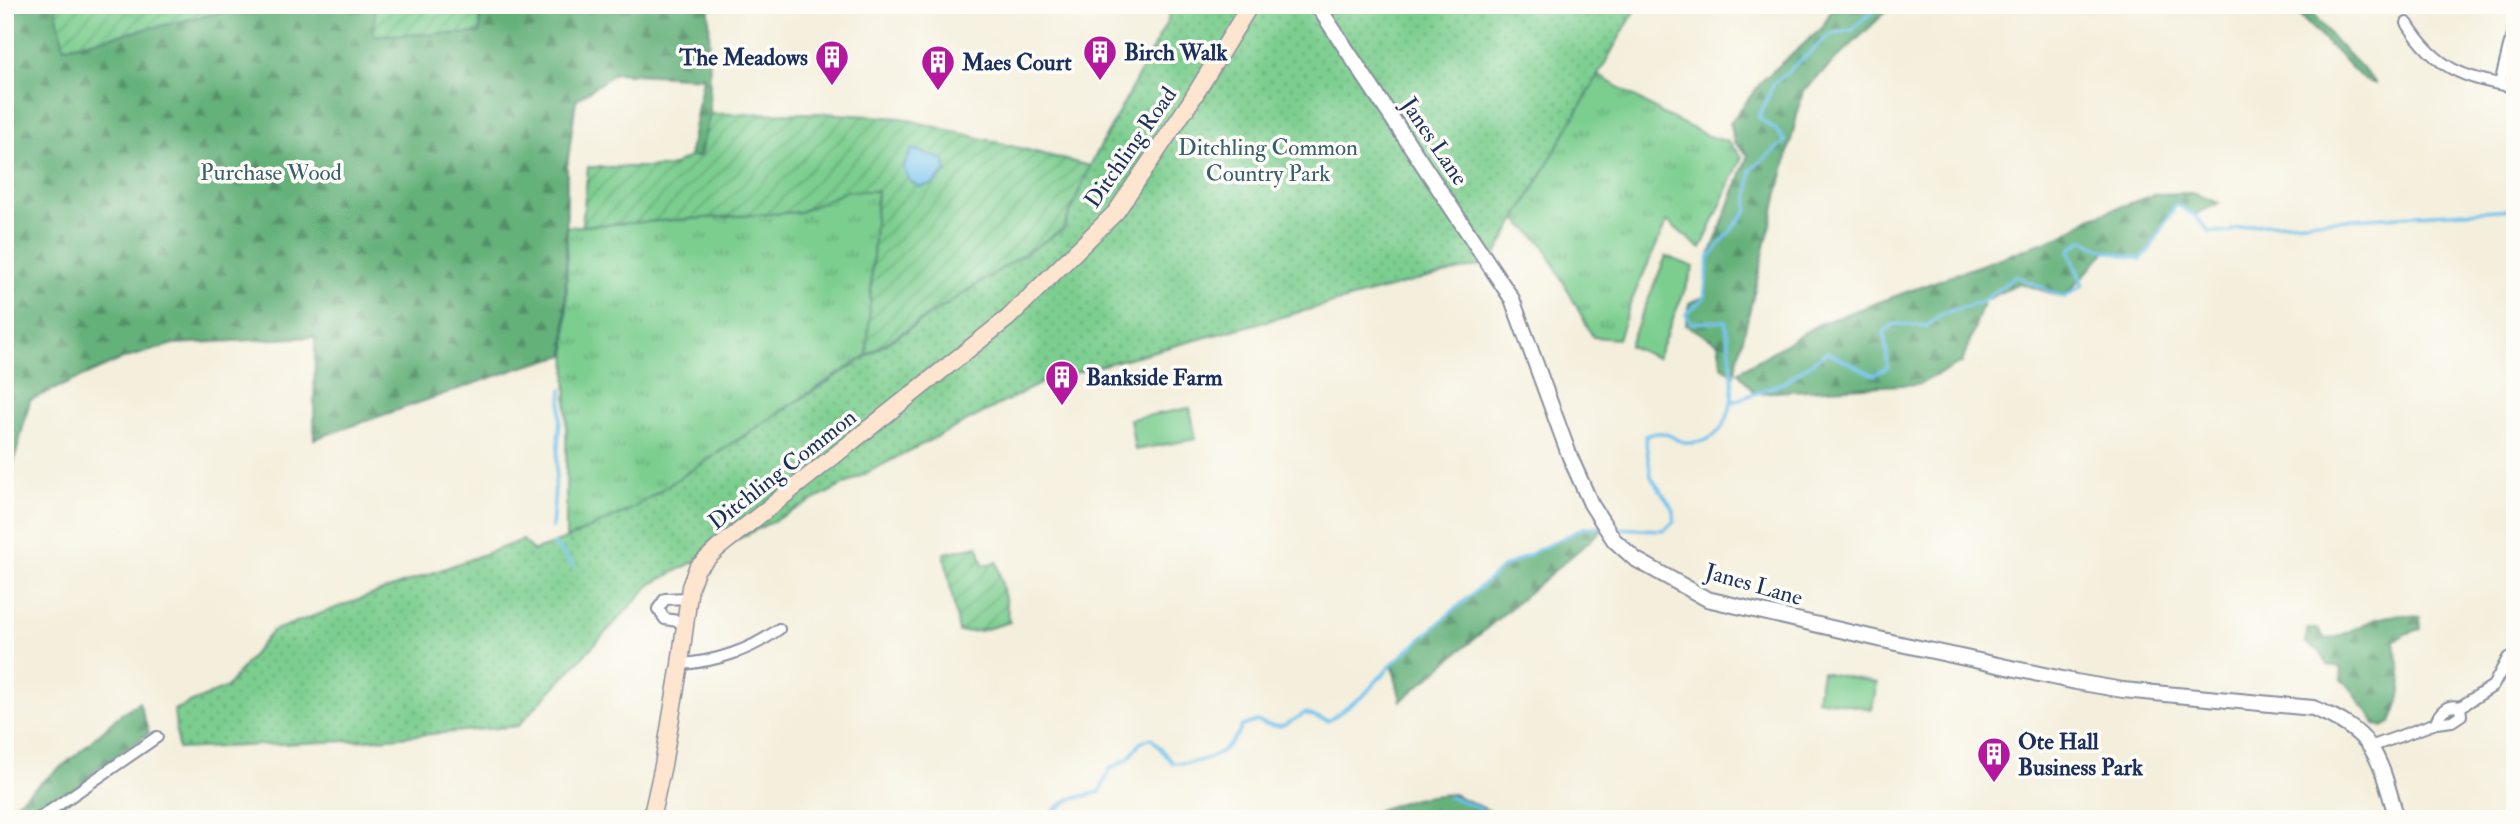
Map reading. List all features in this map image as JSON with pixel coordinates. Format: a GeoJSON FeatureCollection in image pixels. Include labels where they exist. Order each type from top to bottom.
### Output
{"type":"FeatureCollection","features":[{"type":"Feature","properties":{"kind":"main road","name":"Ditchling Road"},"geometry":{"type":"LineString","coordinates":[[1088,240],[1116,212],[1191,101],[1250,5]]}},
{"type":"Feature","properties":{"kind":"main road","name":"Ditchling Common"},"geometry":{"type":"LineString","coordinates":[[651,819],[680,664],[688,598],[697,568],[718,548],[1008,318],[1088,240]]}},
{"type":"Feature","properties":{"kind":"street","name":"Janes Lane"},"geometry":{"type":"LineString","coordinates":[[1317,5],[1512,299],[1570,457],[1614,540],[1641,562],[1707,598],[2076,682],[2162,695],[2314,708],[2340,719],[2370,747],[2384,774],[2397,819]]}},
{"type":"Feature","properties":{"kind":"street"},"geometry":{"type":"LineString","coordinates":[[2407,23],[2423,47],[2448,68],[2464,76],[2515,87]]}},
{"type":"Feature","properties":{"kind":"street"},"geometry":{"type":"LineString","coordinates":[[2500,84],[2515,23]]}},
{"type":"Feature","properties":{"kind":"street"},"geometry":{"type":"LineString","coordinates":[[684,622],[665,619],[658,609],[665,598],[688,598]]}},
{"type":"Feature","properties":{"kind":"street"},"geometry":{"type":"LineString","coordinates":[[680,664],[703,663],[729,654],[766,639],[779,629]]}},
{"type":"Feature","properties":{"kind":"street"},"geometry":{"type":"LineString","coordinates":[[766,639],[773,650]]}},
{"type":"Feature","properties":{"kind":"street"},"geometry":{"type":"LineString","coordinates":[[2370,747],[2436,723],[2458,718],[2461,715],[2460,707],[2493,686],[2508,657]]}},
{"type":"Feature","properties":{"kind":"street"},"geometry":{"type":"LineString","coordinates":[[38,819],[158,737]]}},
{"type":"Feature","properties":{"kind":"green space","name":"Purchase Wood"},"geometry":{"type":"Polygon","coordinates":[[[55,5],[64,47],[256,5],[375,5],[375,35],[479,33],[480,5],[709,5],[710,114],[700,156],[689,157],[703,78],[615,73],[576,100],[567,167],[565,355],[519,368],[314,439],[315,337],[174,344],[120,360],[30,400],[5,497],[5,6],[55,5]]]}},
{"type":"Feature","properties":{"kind":"green space"},"geometry":{"type":"Polygon","coordinates":[[[55,5],[254,5],[64,47],[55,5]]]}},
{"type":"Feature","properties":{"kind":"green space"},"geometry":{"type":"Polygon","coordinates":[[[375,5],[480,5],[480,33],[374,35],[375,5]]]}},
{"type":"Feature","properties":{"kind":"green space","name":"Ditchling Common Country Park"},"geometry":{"type":"Polygon","coordinates":[[[1172,5],[1638,5],[1491,263],[1047,380],[651,584],[518,726],[367,740],[178,749],[174,710],[227,687],[272,631],[523,540],[533,551],[632,509],[1063,229],[1090,166],[1167,22],[1172,5]]]}},
{"type":"Feature","properties":{"kind":"green space"},"geometry":{"type":"Polygon","coordinates":[[[1834,5],[1893,5],[1803,91],[1734,375],[1722,366],[1718,343],[1686,325],[1689,303],[1704,297],[1709,258],[1748,155],[1734,142],[1730,123],[1763,80],[1822,28],[1834,5]]]}},
{"type":"Feature","properties":{"kind":"green space"},"geometry":{"type":"Polygon","coordinates":[[[2289,5],[2306,5],[2335,41],[2377,84],[2364,80],[2289,5]]]}},
{"type":"Feature","properties":{"kind":"green space"},"geometry":{"type":"Polygon","coordinates":[[[1598,75],[1665,115],[1706,135],[1728,142],[1742,157],[1701,249],[1667,221],[1631,302],[1618,339],[1593,337],[1543,244],[1516,219],[1598,75]]]}},
{"type":"Feature","properties":{"kind":"green space"},"geometry":{"type":"Polygon","coordinates":[[[823,113],[901,118],[1090,166],[1063,229],[867,355],[877,191],[846,191],[800,212],[582,226],[588,167],[670,167],[689,157],[700,156],[710,114],[823,113]]]}},
{"type":"Feature","properties":{"kind":"green space"},"geometry":{"type":"Polygon","coordinates":[[[846,191],[877,191],[867,355],[632,509],[566,539],[567,227],[800,212],[846,191]]]}},
{"type":"Feature","properties":{"kind":"green space"},"geometry":{"type":"Polygon","coordinates":[[[2192,193],[2219,203],[2194,215],[2176,204],[2150,249],[2141,259],[2106,251],[2064,297],[2019,283],[1984,301],[1962,363],[1919,384],[1755,393],[1738,372],[1819,324],[2063,235],[2090,218],[2155,194],[2192,193]]]}},
{"type":"Feature","properties":{"kind":"green space"},"geometry":{"type":"Polygon","coordinates":[[[1666,256],[1694,267],[1657,358],[1629,346],[1666,256]]]}},
{"type":"Feature","properties":{"kind":"green space"},"geometry":{"type":"Polygon","coordinates":[[[1190,408],[1196,439],[1135,450],[1130,419],[1190,408]]]}},
{"type":"Feature","properties":{"kind":"green space"},"geometry":{"type":"Polygon","coordinates":[[[1607,526],[1401,701],[1392,664],[1502,568],[1585,527],[1607,526]]]}},
{"type":"Feature","properties":{"kind":"green space"},"geometry":{"type":"Polygon","coordinates":[[[978,546],[983,565],[997,562],[1010,622],[979,631],[959,632],[944,553],[978,546]]]}},
{"type":"Feature","properties":{"kind":"green space"},"geometry":{"type":"Polygon","coordinates":[[[2400,614],[2420,617],[2421,629],[2405,634],[2394,642],[2402,680],[2401,693],[2391,723],[2382,727],[2375,724],[2351,688],[2342,680],[2341,668],[2328,665],[2321,653],[2305,642],[2308,629],[2317,629],[2326,639],[2335,638],[2375,619],[2400,614]]]}},
{"type":"Feature","properties":{"kind":"green space"},"geometry":{"type":"Polygon","coordinates":[[[1822,672],[1877,683],[1872,709],[1817,699],[1822,672]]]}},
{"type":"Feature","properties":{"kind":"green space"},"geometry":{"type":"Polygon","coordinates":[[[139,702],[149,733],[96,770],[50,819],[5,819],[5,811],[76,755],[122,713],[139,702]]]}},
{"type":"Feature","properties":{"kind":"green space"},"geometry":{"type":"Polygon","coordinates":[[[1453,794],[1507,819],[1358,819],[1404,801],[1453,794]]]}},
{"type":"Feature","properties":{"kind":"water"},"geometry":{"type":"Polygon","coordinates":[[[912,149],[944,160],[947,170],[933,184],[919,187],[910,181],[903,168],[912,149]]]}},
{"type":"Feature","properties":{"kind":"waterway"},"geometry":{"type":"LineString","coordinates":[[1611,528],[1663,530],[1674,522],[1674,511],[1651,477],[1645,436],[1661,433],[1688,443],[1710,438],[1722,427],[1729,412],[1732,374],[1725,321],[1691,323],[1686,314],[1704,298],[1709,258],[1747,210],[1751,169],[1785,142],[1758,117],[1773,84],[1831,34],[1853,30],[1880,5]]}},
{"type":"Feature","properties":{"kind":"waterway"},"geometry":{"type":"LineString","coordinates":[[1732,402],[1785,382],[1827,352],[1874,375],[1888,367],[1884,332],[1894,324],[1928,326],[1941,314],[1983,301],[2015,276],[2064,297],[2083,285],[2069,250],[2083,240],[2106,251],[2141,259],[2150,249],[2176,204],[2194,215],[2210,232],[2229,232],[2253,225],[2515,209]]}},
{"type":"Feature","properties":{"kind":"waterway"},"geometry":{"type":"LineString","coordinates":[[552,528],[562,390]]}},
{"type":"Feature","properties":{"kind":"waterway"},"geometry":{"type":"LineString","coordinates":[[1043,819],[1068,800],[1100,792],[1110,769],[1129,758],[1140,743],[1151,738],[1173,763],[1195,762],[1222,751],[1242,726],[1257,721],[1271,726],[1282,726],[1305,713],[1328,721],[1364,695],[1392,664],[1502,568],[1585,527],[1600,528]]}},
{"type":"Feature","properties":{"kind":"waterway"},"geometry":{"type":"LineString","coordinates":[[554,544],[574,566]]}},
{"type":"Feature","properties":{"kind":"waterway"},"geometry":{"type":"LineString","coordinates":[[1448,797],[1503,819]]}},
{"type":"Feature","properties":{"kind":"place","name":"Birch Walk"},"geometry":{"type":"Point","coordinates":[1100,82]}},
{"type":"Feature","properties":{"kind":"place","name":"The Meadows"},"geometry":{"type":"Point","coordinates":[832,87]}},
{"type":"Feature","properties":{"kind":"place","name":"Maes Court"},"geometry":{"type":"Point","coordinates":[938,92]}},
{"type":"Feature","properties":{"kind":"place","name":"Bankside Farm"},"geometry":{"type":"Point","coordinates":[1062,407]}},
{"type":"Feature","properties":{"kind":"place","name":"Ote Hall Business Park"},"geometry":{"type":"Point","coordinates":[1994,784]}}]}
